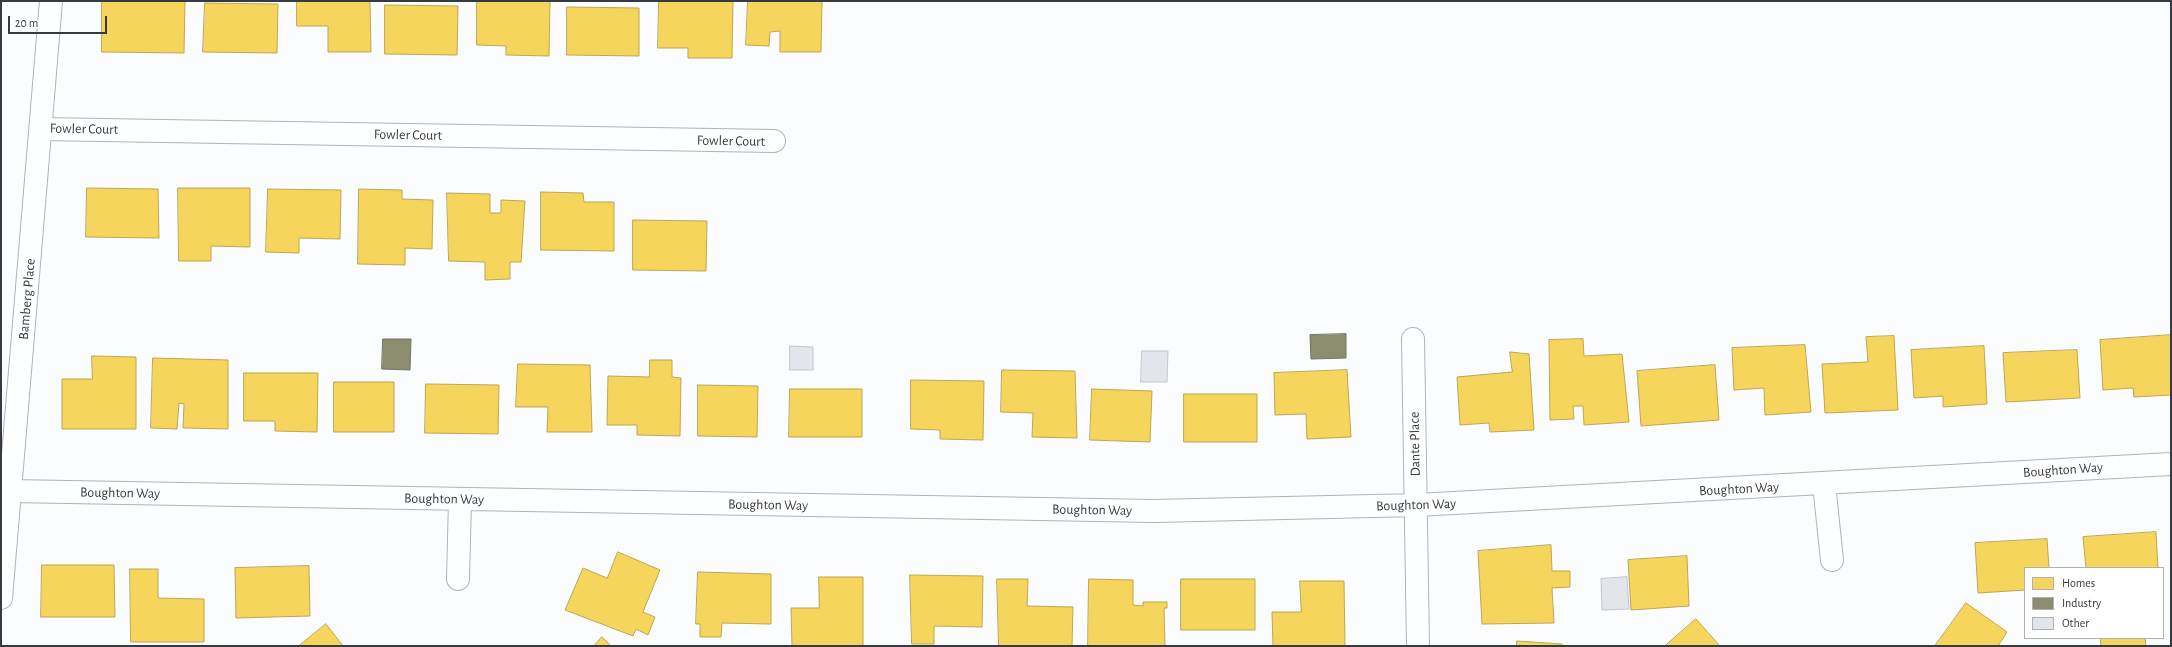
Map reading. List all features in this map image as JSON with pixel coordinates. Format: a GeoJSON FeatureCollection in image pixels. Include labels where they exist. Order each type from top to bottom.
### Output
{"type":"FeatureCollection","features":[{"type":"Feature","properties":{"kind":"street","name":"Bamberg Place"},"geometry":{"type":"LineString","coordinates":[[1,598],[51,1]]}},
{"type":"Feature","properties":{"kind":"street","name":"Fowler Court"},"geometry":{"type":"LineString","coordinates":[[41,129],[774,141]]}},
{"type":"Feature","properties":{"kind":"street","name":"Dante Place"},"geometry":{"type":"LineString","coordinates":[[1413,339],[1417,505],[1418,646]]}},
{"type":"Feature","properties":{"kind":"street","name":"Boughton Way"},"geometry":{"type":"LineString","coordinates":[[11,491],[1154,511],[1417,505],[2171,464]]}},
{"type":"Feature","properties":{"kind":"street"},"geometry":{"type":"LineString","coordinates":[[1824,484],[1832,560]]}},
{"type":"Feature","properties":{"kind":"street"},"geometry":{"type":"LineString","coordinates":[[458,579],[460,500]]}},
{"type":"Feature","properties":{"kind":"building: Homes"},"geometry":{"type":"Polygon","coordinates":[[[102,1],[185,1],[184,53],[102,52],[102,1]]]}},
{"type":"Feature","properties":{"kind":"building: Homes"},"geometry":{"type":"Polygon","coordinates":[[[297,1],[370,1],[371,52],[328,52],[328,26],[297,26],[297,1]]]}},
{"type":"Feature","properties":{"kind":"building: Homes"},"geometry":{"type":"Polygon","coordinates":[[[477,1],[550,1],[549,56],[506,55],[506,46],[477,45],[477,1]]]}},
{"type":"Feature","properties":{"kind":"building: Homes"},"geometry":{"type":"Polygon","coordinates":[[[659,1],[733,1],[732,58],[688,58],[688,48],[658,48],[659,1]]]}},
{"type":"Feature","properties":{"kind":"building: Homes"},"geometry":{"type":"Polygon","coordinates":[[[748,1],[822,1],[821,52],[780,52],[780,31],[770,32],[769,46],[746,45],[748,1]]]}},
{"type":"Feature","properties":{"kind":"building: Homes"},"geometry":{"type":"Polygon","coordinates":[[[205,3],[278,4],[277,53],[203,52],[205,3]]]}},
{"type":"Feature","properties":{"kind":"building: Homes"},"geometry":{"type":"Polygon","coordinates":[[[385,5],[458,6],[457,55],[385,54],[385,5]]]}},
{"type":"Feature","properties":{"kind":"building: Homes"},"geometry":{"type":"Polygon","coordinates":[[[567,7],[639,8],[639,56],[567,55],[567,7]]]}},
{"type":"Feature","properties":{"kind":"building: Homes"},"geometry":{"type":"Polygon","coordinates":[[[87,188],[158,189],[159,238],[86,237],[87,188]]]}},
{"type":"Feature","properties":{"kind":"building: Homes"},"geometry":{"type":"Polygon","coordinates":[[[178,188],[250,188],[250,247],[211,246],[211,261],[179,261],[178,188]]]}},
{"type":"Feature","properties":{"kind":"building: Homes"},"geometry":{"type":"Polygon","coordinates":[[[268,189],[341,190],[340,239],[299,238],[299,253],[266,252],[268,189]]]}},
{"type":"Feature","properties":{"kind":"building: Homes"},"geometry":{"type":"Polygon","coordinates":[[[359,189],[402,190],[402,199],[433,200],[432,249],[405,248],[405,265],[358,264],[359,189]]]}},
{"type":"Feature","properties":{"kind":"building: Homes"},"geometry":{"type":"Polygon","coordinates":[[[541,192],[583,193],[584,202],[614,202],[614,251],[541,250],[541,192]]]}},
{"type":"Feature","properties":{"kind":"building: Homes"},"geometry":{"type":"Polygon","coordinates":[[[447,193],[490,194],[490,213],[501,213],[501,200],[525,201],[521,262],[510,262],[510,279],[485,280],[485,262],[449,261],[447,193]]]}},
{"type":"Feature","properties":{"kind":"building: Homes"},"geometry":{"type":"Polygon","coordinates":[[[633,220],[707,221],[706,271],[633,270],[633,220]]]}},
{"type":"Feature","properties":{"kind":"building: Homes"},"geometry":{"type":"Polygon","coordinates":[[[2171,335],[2171,395],[2134,397],[2133,388],[2103,390],[2100,340],[2171,335]]]}},
{"type":"Feature","properties":{"kind":"building: Homes"},"geometry":{"type":"Polygon","coordinates":[[[1894,336],[1898,410],[1825,413],[1822,364],[1868,362],[1866,337],[1894,336]]]}},
{"type":"Feature","properties":{"kind":"building: Homes"},"geometry":{"type":"Polygon","coordinates":[[[1583,339],[1584,356],[1622,354],[1629,422],[1584,425],[1583,406],[1573,406],[1574,419],[1550,420],[1549,340],[1583,339]]]}},
{"type":"Feature","properties":{"kind":"building: Homes"},"geometry":{"type":"Polygon","coordinates":[[[1805,345],[1811,412],[1765,415],[1764,388],[1734,390],[1732,348],[1805,345]]]}},
{"type":"Feature","properties":{"kind":"building: Homes"},"geometry":{"type":"Polygon","coordinates":[[[1984,346],[1987,404],[1943,407],[1943,396],[1914,398],[1911,350],[1984,346]]]}},
{"type":"Feature","properties":{"kind":"building: Homes"},"geometry":{"type":"Polygon","coordinates":[[[2077,350],[2080,398],[2006,402],[2003,353],[2077,350]]]}},
{"type":"Feature","properties":{"kind":"building: Homes"},"geometry":{"type":"Polygon","coordinates":[[[1510,352],[1529,354],[1534,430],[1490,432],[1489,423],[1460,425],[1457,377],[1512,372],[1510,352]]]}},
{"type":"Feature","properties":{"kind":"building: Homes"},"geometry":{"type":"Polygon","coordinates":[[[92,356],[136,357],[136,429],[62,429],[62,379],[92,379],[92,356]]]}},
{"type":"Feature","properties":{"kind":"building: Homes"},"geometry":{"type":"Polygon","coordinates":[[[153,358],[228,360],[228,429],[183,428],[184,404],[179,403],[177,429],[151,428],[153,358]]]}},
{"type":"Feature","properties":{"kind":"building: Homes"},"geometry":{"type":"Polygon","coordinates":[[[650,360],[672,360],[672,377],[681,378],[680,436],[637,435],[637,425],[607,425],[608,376],[649,377],[650,360]]]}},
{"type":"Feature","properties":{"kind":"building: Homes"},"geometry":{"type":"Polygon","coordinates":[[[518,364],[590,365],[592,432],[547,432],[548,407],[516,407],[518,364]]]}},
{"type":"Feature","properties":{"kind":"building: Homes"},"geometry":{"type":"Polygon","coordinates":[[[1715,365],[1719,420],[1641,426],[1637,371],[1715,365]]]}},
{"type":"Feature","properties":{"kind":"building: Homes"},"geometry":{"type":"Polygon","coordinates":[[[1002,370],[1075,371],[1077,438],[1032,437],[1033,413],[1001,412],[1002,370]]]}},
{"type":"Feature","properties":{"kind":"building: Homes"},"geometry":{"type":"Polygon","coordinates":[[[1347,370],[1351,437],[1307,439],[1306,414],[1275,415],[1274,373],[1347,370]]]}},
{"type":"Feature","properties":{"kind":"building: Homes"},"geometry":{"type":"Polygon","coordinates":[[[244,373],[318,373],[317,432],[275,431],[275,421],[244,421],[244,373]]]}},
{"type":"Feature","properties":{"kind":"building: Homes"},"geometry":{"type":"Polygon","coordinates":[[[911,380],[984,381],[983,440],[940,439],[940,430],[911,429],[911,380]]]}},
{"type":"Feature","properties":{"kind":"building: Homes"},"geometry":{"type":"Polygon","coordinates":[[[334,382],[394,382],[394,432],[334,432],[334,382]]]}},
{"type":"Feature","properties":{"kind":"building: Homes"},"geometry":{"type":"Polygon","coordinates":[[[426,384],[499,385],[498,434],[425,433],[426,384]]]}},
{"type":"Feature","properties":{"kind":"building: Homes"},"geometry":{"type":"Polygon","coordinates":[[[698,385],[758,386],[757,437],[698,436],[698,385]]]}},
{"type":"Feature","properties":{"kind":"building: Homes"},"geometry":{"type":"Polygon","coordinates":[[[790,389],[862,389],[862,437],[789,437],[790,389]]]}},
{"type":"Feature","properties":{"kind":"building: Homes"},"geometry":{"type":"Polygon","coordinates":[[[1092,389],[1152,391],[1150,442],[1090,440],[1092,389]]]}},
{"type":"Feature","properties":{"kind":"building: Homes"},"geometry":{"type":"Polygon","coordinates":[[[1184,394],[1257,394],[1257,442],[1184,442],[1184,394]]]}},
{"type":"Feature","properties":{"kind":"building: Homes"},"geometry":{"type":"Polygon","coordinates":[[[2156,532],[2158,567],[2086,567],[2083,537],[2156,532]]]}},
{"type":"Feature","properties":{"kind":"building: Homes"},"geometry":{"type":"Polygon","coordinates":[[[2047,539],[2049,567],[2024,567],[2024,590],[1978,593],[1975,543],[2047,539]]]}},
{"type":"Feature","properties":{"kind":"building: Homes"},"geometry":{"type":"Polygon","coordinates":[[[1551,545],[1552,571],[1570,571],[1570,587],[1552,588],[1554,623],[1482,624],[1478,551],[1551,545]]]}},
{"type":"Feature","properties":{"kind":"building: Homes"},"geometry":{"type":"Polygon","coordinates":[[[618,552],[660,570],[643,612],[655,617],[648,635],[636,629],[633,636],[565,610],[583,568],[607,578],[618,552]]]}},
{"type":"Feature","properties":{"kind":"building: Homes"},"geometry":{"type":"Polygon","coordinates":[[[1687,556],[1689,606],[1631,610],[1628,560],[1687,556]]]}},
{"type":"Feature","properties":{"kind":"building: Homes"},"geometry":{"type":"Polygon","coordinates":[[[42,565],[114,565],[115,617],[41,617],[42,565]]]}},
{"type":"Feature","properties":{"kind":"building: Homes"},"geometry":{"type":"Polygon","coordinates":[[[309,566],[310,616],[236,618],[235,568],[309,566]]]}},
{"type":"Feature","properties":{"kind":"building: Homes"},"geometry":{"type":"Polygon","coordinates":[[[130,569],[158,569],[158,598],[204,599],[204,642],[131,642],[130,569]]]}},
{"type":"Feature","properties":{"kind":"building: Homes"},"geometry":{"type":"Polygon","coordinates":[[[698,572],[771,574],[771,624],[722,623],[721,637],[700,637],[700,624],[696,624],[698,572]]]}},
{"type":"Feature","properties":{"kind":"building: Homes"},"geometry":{"type":"Polygon","coordinates":[[[910,575],[983,576],[982,627],[934,626],[934,644],[912,644],[910,575]]]}},
{"type":"Feature","properties":{"kind":"building: Homes"},"geometry":{"type":"Polygon","coordinates":[[[819,577],[863,577],[863,646],[792,646],[791,608],[819,608],[819,577]]]}},
{"type":"Feature","properties":{"kind":"building: Homes"},"geometry":{"type":"Polygon","coordinates":[[[997,579],[1028,579],[1027,606],[1073,607],[1072,646],[999,646],[997,579]]]}},
{"type":"Feature","properties":{"kind":"building: Homes"},"geometry":{"type":"Polygon","coordinates":[[[1089,579],[1133,580],[1133,605],[1143,606],[1143,602],[1167,602],[1167,608],[1164,608],[1165,646],[1088,646],[1089,579]]]}},
{"type":"Feature","properties":{"kind":"building: Homes"},"geometry":{"type":"Polygon","coordinates":[[[1181,579],[1255,579],[1255,630],[1181,630],[1181,579]]]}},
{"type":"Feature","properties":{"kind":"building: Homes"},"geometry":{"type":"Polygon","coordinates":[[[1300,581],[1344,581],[1345,646],[1273,646],[1272,612],[1301,612],[1300,581]]]}},
{"type":"Feature","properties":{"kind":"building: Homes"},"geometry":{"type":"Polygon","coordinates":[[[1966,603],[2007,632],[1998,646],[1935,646],[1966,603]]]}},
{"type":"Feature","properties":{"kind":"building: Homes"},"geometry":{"type":"Polygon","coordinates":[[[1696,619],[1720,646],[1665,646],[1696,619]]]}},
{"type":"Feature","properties":{"kind":"building: Homes"},"geometry":{"type":"Polygon","coordinates":[[[326,624],[343,646],[299,646],[326,624]]]}},
{"type":"Feature","properties":{"kind":"building: Homes"},"geometry":{"type":"Polygon","coordinates":[[[602,637],[611,646],[594,646],[602,637]]]}},
{"type":"Feature","properties":{"kind":"building: Homes"},"geometry":{"type":"Polygon","coordinates":[[[2101,639],[2145,639],[2146,646],[2101,646],[2101,639]]]}},
{"type":"Feature","properties":{"kind":"building: Homes"},"geometry":{"type":"Polygon","coordinates":[[[1517,641],[1562,644],[1562,646],[1517,646],[1517,641]]]}},
{"type":"Feature","properties":{"kind":"building: Industry"},"geometry":{"type":"Polygon","coordinates":[[[1346,334],[1346,358],[1311,359],[1310,335],[1346,334]]]}},
{"type":"Feature","properties":{"kind":"building: Industry"},"geometry":{"type":"Polygon","coordinates":[[[383,339],[411,339],[410,370],[382,369],[383,339]]]}},
{"type":"Feature","properties":{"kind":"building: Other"},"geometry":{"type":"Polygon","coordinates":[[[790,346],[813,347],[813,370],[790,370],[790,346]]]}},
{"type":"Feature","properties":{"kind":"building: Other"},"geometry":{"type":"Polygon","coordinates":[[[1142,351],[1168,351],[1167,382],[1141,382],[1142,351]]]}},
{"type":"Feature","properties":{"kind":"building: Other"},"geometry":{"type":"Polygon","coordinates":[[[1627,577],[1629,609],[1602,610],[1601,579],[1627,577]]]}}]}
